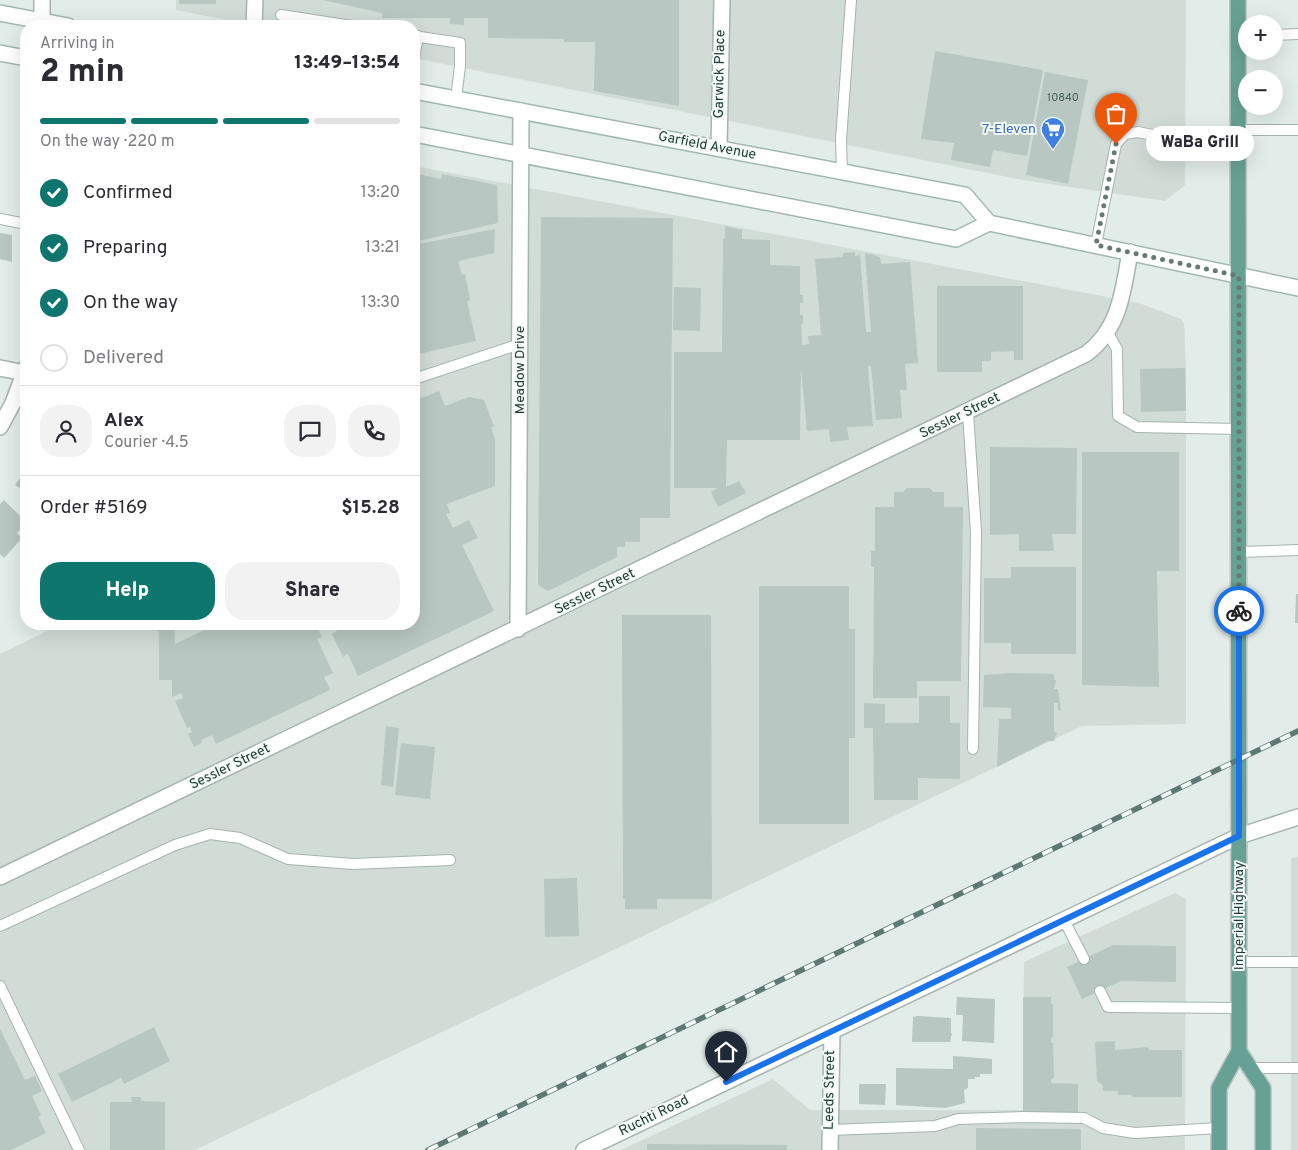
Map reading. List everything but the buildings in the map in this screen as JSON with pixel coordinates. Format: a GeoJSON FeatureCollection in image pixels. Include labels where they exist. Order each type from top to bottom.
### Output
{"type":"FeatureCollection","features":[{"type":"Feature","properties":{"kind":"main road","name":"Imperial Highway"},"geometry":{"type":"LineString","coordinates":[[1238,0],[1240,15]]}},
{"type":"Feature","properties":{"kind":"main road","name":"Imperial Highway"},"geometry":{"type":"LineString","coordinates":[[1219,1150],[1219,1088],[1239,1051],[1240,429],[1238,130],[1241,60]]}},
{"type":"Feature","properties":{"kind":"main road"},"geometry":{"type":"LineString","coordinates":[[1239,1051],[1263,1088],[1263,1150]]}},
{"type":"Feature","properties":{"kind":"street"},"geometry":{"type":"LineString","coordinates":[[42,0],[42,20]]}},
{"type":"Feature","properties":{"kind":"street"},"geometry":{"type":"LineString","coordinates":[[254,20],[255,0]]}},
{"type":"Feature","properties":{"kind":"street","name":"Garwick Place"},"geometry":{"type":"LineString","coordinates":[[719,148],[722,0]]}},
{"type":"Feature","properties":{"kind":"street"},"geometry":{"type":"LineString","coordinates":[[0,13],[27,20]]}},
{"type":"Feature","properties":{"kind":"street"},"geometry":{"type":"LineString","coordinates":[[0,53],[20,57]]}},
{"type":"Feature","properties":{"kind":"street","name":"Garfield Avenue"},"geometry":{"type":"LineString","coordinates":[[420,92],[965,195],[989,223]]}},
{"type":"Feature","properties":{"kind":"street","name":"Meadow Drive"},"geometry":{"type":"LineString","coordinates":[[518,629],[521,111]]}},
{"type":"Feature","properties":{"kind":"street"},"geometry":{"type":"LineString","coordinates":[[420,135],[956,239],[989,223],[1298,288]]}},
{"type":"Feature","properties":{"kind":"street","name":"Sessler Street"},"geometry":{"type":"LineString","coordinates":[[0,877],[968,413],[1086,354],[1098,345],[1108,333],[1121,301],[1130,252]]}},
{"type":"Feature","properties":{"kind":"street"},"geometry":{"type":"LineString","coordinates":[[0,368],[20,370]]}},
{"type":"Feature","properties":{"kind":"street"},"geometry":{"type":"LineString","coordinates":[[0,427],[20,383]]}},
{"type":"Feature","properties":{"kind":"street","name":"Ruchti Road"},"geometry":{"type":"LineString","coordinates":[[584,1150],[1239,836],[1298,817]]}},
{"type":"Feature","properties":{"kind":"street","name":"Leeds Street"},"geometry":{"type":"LineString","coordinates":[[830,1150],[832,1031]]}},
{"type":"Feature","properties":{"kind":"lane"},"geometry":{"type":"LineString","coordinates":[[842,172],[841,140],[851,0]]}},
{"type":"Feature","properties":{"kind":"lane"},"geometry":{"type":"LineString","coordinates":[[281,15],[313,20]]}},
{"type":"Feature","properties":{"kind":"lane"},"geometry":{"type":"LineString","coordinates":[[1283,35],[1298,34]]}},
{"type":"Feature","properties":{"kind":"lane"},"geometry":{"type":"LineString","coordinates":[[420,37],[460,43],[460,66],[456,99]]}},
{"type":"Feature","properties":{"kind":"lane"},"geometry":{"type":"LineString","coordinates":[[1238,130],[1298,130]]}},
{"type":"Feature","properties":{"kind":"lane"},"geometry":{"type":"LineString","coordinates":[[1096,245],[1116,144],[1125,134],[1138,132],[1238,153]]}},
{"type":"Feature","properties":{"kind":"lane"},"geometry":{"type":"LineString","coordinates":[[0,219],[20,223]]}},
{"type":"Feature","properties":{"kind":"lane"},"geometry":{"type":"LineString","coordinates":[[1108,333],[1117,349],[1118,416],[1137,427],[1240,429]]}},
{"type":"Feature","properties":{"kind":"lane"},"geometry":{"type":"LineString","coordinates":[[420,377],[520,344]]}},
{"type":"Feature","properties":{"kind":"lane"},"geometry":{"type":"LineString","coordinates":[[968,413],[976,532],[973,749]]}},
{"type":"Feature","properties":{"kind":"lane"},"geometry":{"type":"LineString","coordinates":[[1240,552],[1298,550]]}},
{"type":"Feature","properties":{"kind":"lane"},"geometry":{"type":"LineString","coordinates":[[0,926],[175,845],[210,834],[240,838],[288,859],[352,864],[450,860]]}},
{"type":"Feature","properties":{"kind":"lane"},"geometry":{"type":"LineString","coordinates":[[1064,920],[1084,959]]}},
{"type":"Feature","properties":{"kind":"lane"},"geometry":{"type":"LineString","coordinates":[[1239,962],[1298,962]]}},
{"type":"Feature","properties":{"kind":"lane"},"geometry":{"type":"LineString","coordinates":[[0,986],[79,1150]]}},
{"type":"Feature","properties":{"kind":"lane"},"geometry":{"type":"LineString","coordinates":[[1100,991],[1108,1007],[1239,1008]]}},
{"type":"Feature","properties":{"kind":"lane"},"geometry":{"type":"LineString","coordinates":[[1250,1068],[1298,1068]]}},
{"type":"Feature","properties":{"kind":"lane"},"geometry":{"type":"LineString","coordinates":[[830,1130],[935,1126],[958,1119],[1023,1117],[1084,1118],[1103,1128],[1135,1133],[1219,1128]]}},
{"type":"Feature","properties":{"kind":"shaded area"},"geometry":{"type":"Polygon","coordinates":[[[176,0],[1186,0],[1185,185],[1165,201],[1023,180],[420,59],[420,20],[227,20],[176,10],[176,0]]]}},
{"type":"Feature","properties":{"kind":"shaded area"},"geometry":{"type":"Polygon","coordinates":[[[420,167],[1139,303],[1181,319],[1184,324],[1186,366],[1186,724],[1082,726],[195,1150],[0,1150],[0,654],[50,630],[420,630],[420,167]]]}},
{"type":"Feature","properties":{"kind":"shaded area"},"geometry":{"type":"Polygon","coordinates":[[[1298,857],[1298,1150],[1291,1150],[1291,858],[1298,857]]]}},
{"type":"Feature","properties":{"kind":"shaded area"},"geometry":{"type":"Polygon","coordinates":[[[1175,893],[1186,899],[1185,1150],[621,1150],[773,1079],[810,1110],[1023,1110],[1024,962],[1175,893]]]}},
{"type":"Feature","properties":{"kind":"railway"},"geometry":{"type":"LineString","coordinates":[[428,1150],[1298,731]]}},
{"type":"Feature","properties":{"kind":"way so far"},"geometry":{"type":"LineString","coordinates":[[1116,144],[1096,245],[1239,276],[1239,611]]}},
{"type":"Feature","properties":{"kind":"place","name":"WaBa Grill"},"geometry":{"type":"Point","coordinates":[1116,144]}},
{"type":"Feature","properties":{"kind":"place","name":"7-Eleven"},"geometry":{"type":"Point","coordinates":[1053,150]}},
{"type":"Feature","properties":{"kind":"route"},"geometry":{"type":"LineString","coordinates":[[726,1082],[1239,836],[1239,611]]}}]}
